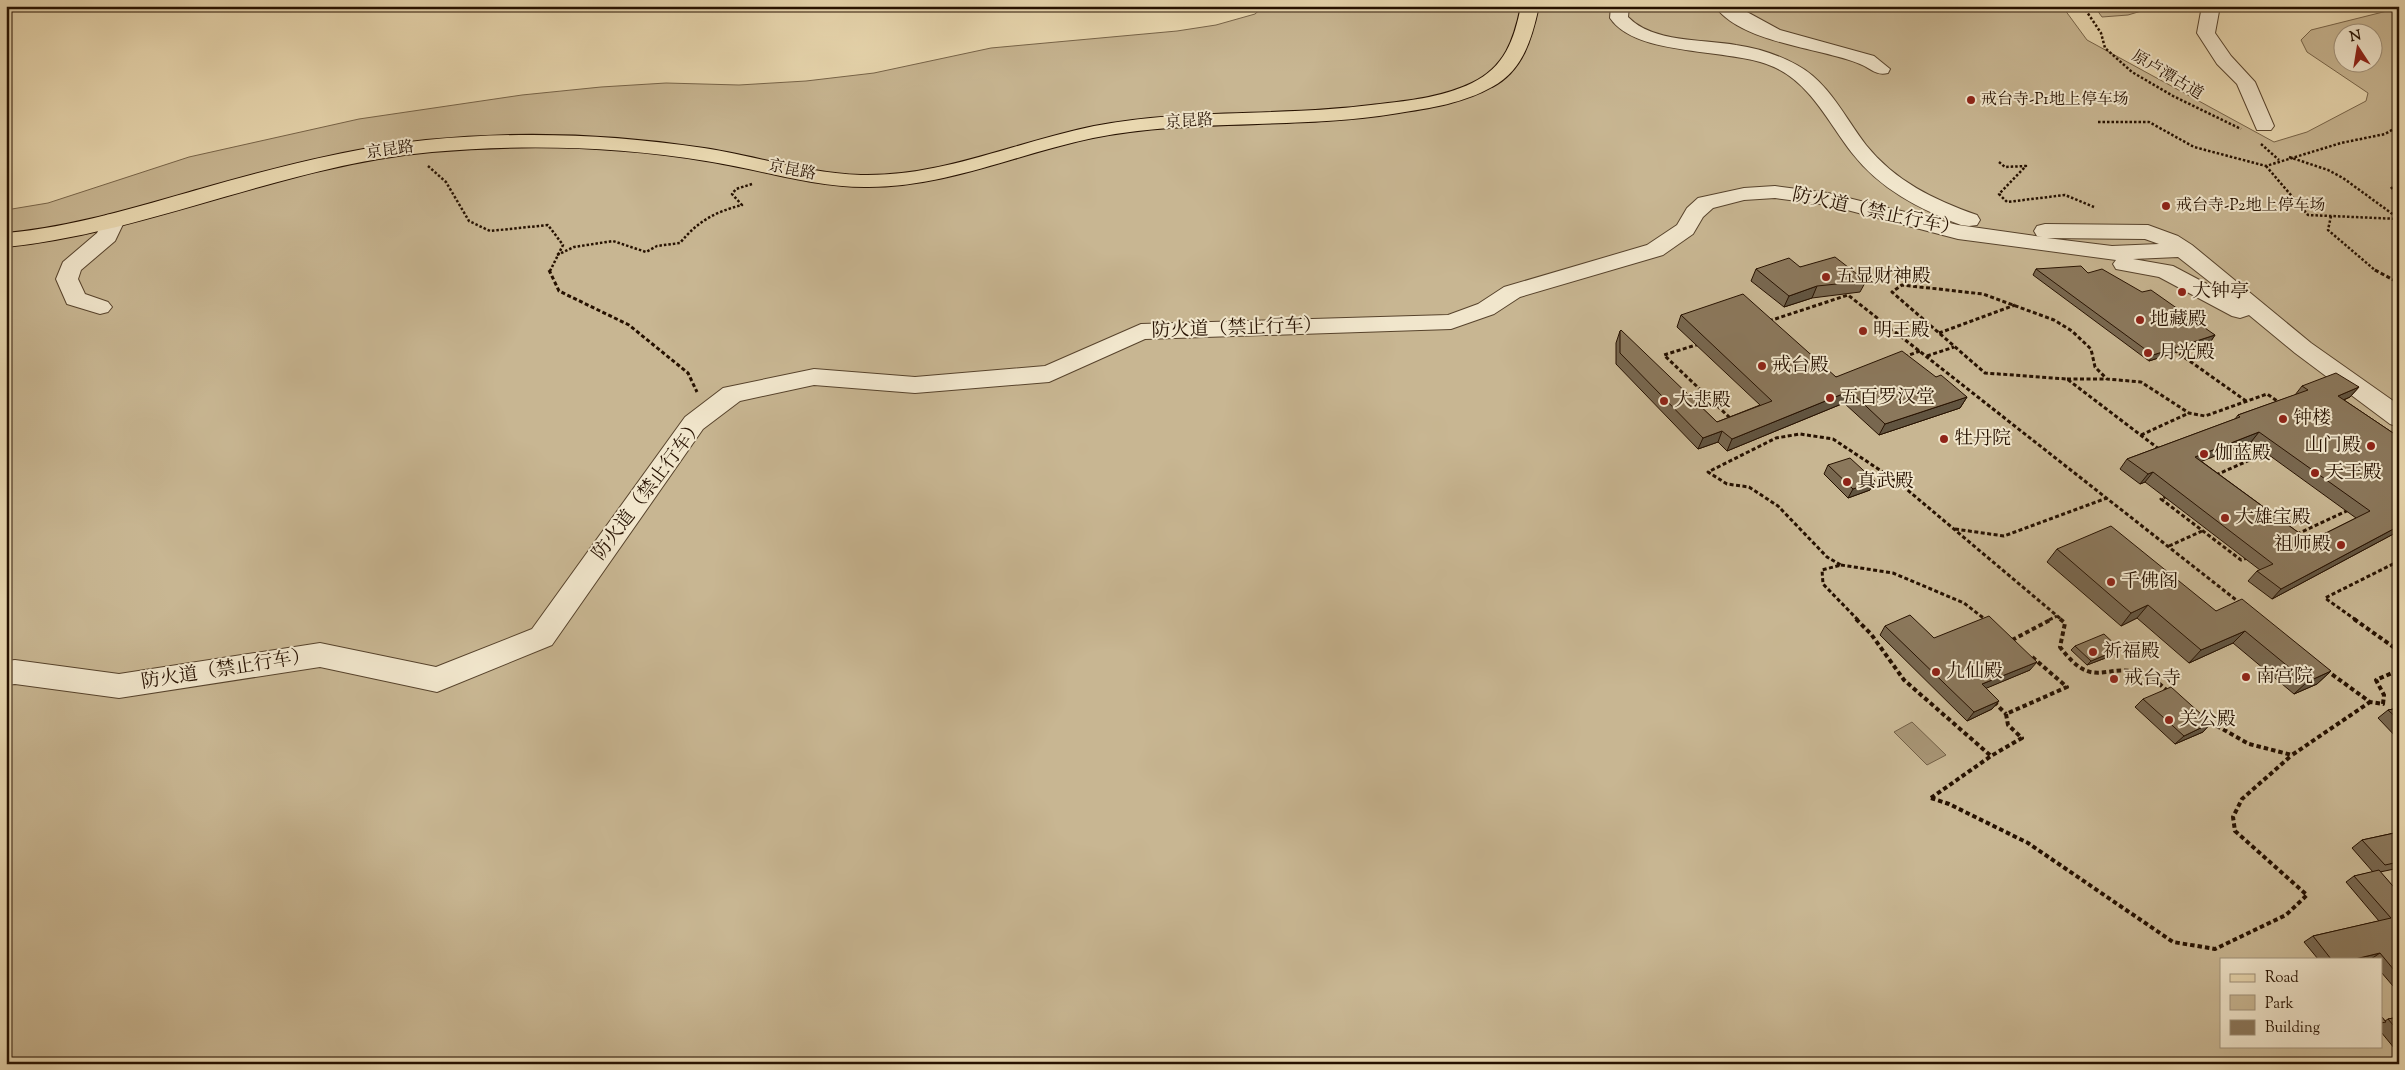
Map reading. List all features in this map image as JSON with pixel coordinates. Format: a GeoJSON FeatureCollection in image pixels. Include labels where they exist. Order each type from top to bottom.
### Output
{"type":"FeatureCollection","features":[{"type":"Feature","properties":{"kind":"main road","name":"京昆路"},"geometry":{"type":"LineString","coordinates":[[6,240],[52,234],[114,220],[301,167],[386,151],[463,143],[529,142],[649,148],[708,155],[860,181],[917,179],[1093,133],[1125,127],[1170,123],[1346,115],[1436,101],[1483,85],[1501,75],[1511,64],[1518,50],[1530,6]]}},
{"type":"Feature","properties":{"kind":"street"},"geometry":{"type":"LineString","coordinates":[[1620,6],[1619,16],[1623,23],[1639,34],[1676,42],[1737,50],[1781,64],[1800,75],[1825,99],[1859,149],[1876,168],[1898,187],[1948,213],[2007,229],[2148,232],[2184,250],[2298,344],[2399,418]]}},
{"type":"Feature","properties":{"kind":"street"},"geometry":{"type":"LineString","coordinates":[[1724,6],[1750,24],[1866,60],[1881,69]]}},
{"type":"Feature","properties":{"kind":"street"},"geometry":{"type":"LineString","coordinates":[[2212,6],[2206,33],[2224,60],[2246,82],[2256,129]]}},
{"type":"Feature","properties":{"kind":"street","name":"防火道（禁止行车）"},"geometry":{"type":"LineString","coordinates":[[6,673],[14,672],[120,686],[320,655],[437,680],[542,637],[694,423],[732,394],[814,377],[915,386],[1049,374],[1141,332],[1451,322],[1486,309],[1512,292],[1655,250],[1685,229],[1695,213],[1706,203],[1744,194],[1775,192],[1828,199],[1958,232],[2112,253],[2184,250]]}},
{"type":"Feature","properties":{"kind":"street"},"geometry":{"type":"LineString","coordinates":[[100,307],[75,299],[67,279],[71,267],[107,236],[114,220]]}},
{"type":"Feature","properties":{"kind":"street"},"geometry":{"type":"LineString","coordinates":[[2060,265],[2125,264],[2165,271],[2190,283],[2298,344]]}},
{"type":"Feature","properties":{"kind":"path","name":"原卢潭古道"},"geometry":{"type":"LineString","coordinates":[[2083,6],[2101,32],[2105,48],[2132,72],[2173,96],[2256,129],[2279,160]]}},
{"type":"Feature","properties":{"kind":"path"},"geometry":{"type":"LineString","coordinates":[[2098,122],[2148,122],[2194,147],[2266,166],[2308,215],[2399,218],[2343,178],[2328,170],[2289,157]]}},
{"type":"Feature","properties":{"kind":"path"},"geometry":{"type":"LineString","coordinates":[[2266,166],[2289,157],[2385,134],[2399,126]]}},
{"type":"Feature","properties":{"kind":"path"},"geometry":{"type":"LineString","coordinates":[[1999,162],[2005,168],[2026,166],[1999,194],[2007,202],[2065,195],[2094,207]]}},
{"type":"Feature","properties":{"kind":"path"},"geometry":{"type":"LineString","coordinates":[[424,163],[446,182],[469,221],[490,231],[548,225],[563,245],[549,269],[559,291],[629,325],[665,354],[688,373],[707,412]]}},
{"type":"Feature","properties":{"kind":"path"},"geometry":{"type":"LineString","coordinates":[[557,256],[574,247],[613,242],[646,252],[657,246],[680,243],[697,222],[716,211],[742,205],[732,194],[736,189],[765,180],[774,167]]}},
{"type":"Feature","properties":{"kind":"path"},"geometry":{"type":"LineString","coordinates":[[2391,186],[2399,197]]}},
{"type":"Feature","properties":{"kind":"path"},"geometry":{"type":"LineString","coordinates":[[2331,216],[2328,230],[2380,274],[2399,283]]}},
{"type":"Feature","properties":{"kind":"path"},"geometry":{"type":"LineString","coordinates":[[2107,379],[2096,367],[2091,349],[2072,331],[2054,320],[1983,294],[1902,284],[1892,292],[1986,373],[2141,382],[2189,413],[2205,416],[2267,394],[2282,404]]}},
{"type":"Feature","properties":{"kind":"path"},"geometry":{"type":"LineString","coordinates":[[1765,322],[1848,295],[2245,607]]}},
{"type":"Feature","properties":{"kind":"path"},"geometry":{"type":"LineString","coordinates":[[1938,333],[2015,306]]}},
{"type":"Feature","properties":{"kind":"path"},"geometry":{"type":"LineString","coordinates":[[1701,343],[1664,355],[1730,418],[1739,415]]}},
{"type":"Feature","properties":{"kind":"path"},"geometry":{"type":"LineString","coordinates":[[2167,345],[2246,401]]}},
{"type":"Feature","properties":{"kind":"path"},"geometry":{"type":"LineString","coordinates":[[1926,356],[1954,347]]}},
{"type":"Feature","properties":{"kind":"path"},"geometry":{"type":"LineString","coordinates":[[1902,358],[1920,351]]}},
{"type":"Feature","properties":{"kind":"path"},"geometry":{"type":"LineString","coordinates":[[2067,379],[2164,453]]}},
{"type":"Feature","properties":{"kind":"path"},"geometry":{"type":"LineString","coordinates":[[2141,436],[2189,413]]}},
{"type":"Feature","properties":{"kind":"path"},"geometry":{"type":"LineString","coordinates":[[1992,624],[1964,603],[1893,573],[1841,565],[1827,557],[1778,506],[1749,487],[1727,484],[1708,472],[1776,438],[1800,434],[1833,439],[1863,457],[1898,482],[2065,623],[2060,647],[2071,663],[2086,673],[2135,672],[2145,674],[2172,695]]}},
{"type":"Feature","properties":{"kind":"path"},"geometry":{"type":"LineString","coordinates":[[2211,477],[2274,449]]}},
{"type":"Feature","properties":{"kind":"path"},"geometry":{"type":"LineString","coordinates":[[2169,496],[2161,499],[2242,560],[2250,556]]}},
{"type":"Feature","properties":{"kind":"path"},"geometry":{"type":"LineString","coordinates":[[1954,529],[2004,536],[2107,498]]}},
{"type":"Feature","properties":{"kind":"path"},"geometry":{"type":"LineString","coordinates":[[2294,536],[2355,507]]}},
{"type":"Feature","properties":{"kind":"path"},"geometry":{"type":"LineString","coordinates":[[2168,546],[2202,531]]}},
{"type":"Feature","properties":{"kind":"path"},"geometry":{"type":"LineString","coordinates":[[2399,561],[2325,598],[2399,651]]}},
{"type":"Feature","properties":{"kind":"path"},"geometry":{"type":"LineString","coordinates":[[1841,565],[1822,570],[1823,584],[1871,634],[1904,680],[1991,756]]}},
{"type":"Feature","properties":{"kind":"path"},"geometry":{"type":"LineString","coordinates":[[2013,640],[2057,616]]}},
{"type":"Feature","properties":{"kind":"path"},"geometry":{"type":"LineString","coordinates":[[2006,635],[2020,646]]}},
{"type":"Feature","properties":{"kind":"path"},"geometry":{"type":"LineString","coordinates":[[2006,714],[2067,687],[2027,652]]}},
{"type":"Feature","properties":{"kind":"path"},"geometry":{"type":"LineString","coordinates":[[2321,667],[2370,702],[2383,704],[2384,695],[2376,680],[2399,670]]}},
{"type":"Feature","properties":{"kind":"path"},"geometry":{"type":"LineString","coordinates":[[1993,702],[2006,714],[2008,726],[2022,738],[1991,756],[1931,798],[1949,804],[2028,843],[2173,942],[2214,949],[2286,915],[2307,896],[2236,831],[2233,817],[2242,799],[2292,755],[2370,702]]}},
{"type":"Feature","properties":{"kind":"path"},"geometry":{"type":"LineString","coordinates":[[2207,720],[2221,730],[2268,752],[2292,755]]}},
{"type":"Feature","properties":{"kind":"green space"},"geometry":{"type":"Polygon","coordinates":[[[1264,6],[2062,6],[2087,40],[2274,142],[2307,132],[2366,101],[2368,93],[2337,72],[2382,72],[2382,22],[2343,22],[2399,8],[2399,1064],[6,1064],[6,210],[48,203],[189,157],[359,119],[522,95],[601,87],[666,83],[739,85],[806,81],[874,73],[991,48],[1177,31],[1216,25],[1255,14],[1264,6]]]}},
{"type":"Feature","properties":{"kind":"green space"},"geometry":{"type":"Polygon","coordinates":[[[2094,6],[2158,6],[2128,15],[2102,17],[2094,6]]]}},
{"type":"Feature","properties":{"kind":"green space"},"geometry":{"type":"Polygon","coordinates":[[[2332,25],[2332,69],[2307,52],[2301,40],[2311,30],[2332,25]]]}},
{"type":"Feature","properties":{"kind":"shaded area"},"geometry":{"type":"Polygon","coordinates":[[[1912,722],[1946,755],[1927,765],[1894,732],[1912,722]]]}},
{"type":"Feature","properties":{"kind":"building"},"geometry":{"type":"Polygon","coordinates":[[[1835,257],[1866,281],[1817,286],[1789,296],[1756,269],[1789,258],[1800,267],[1835,257]]]}},
{"type":"Feature","properties":{"kind":"building"},"geometry":{"type":"Polygon","coordinates":[[[2081,266],[2088,273],[2102,269],[2142,292],[2151,290],[2215,335],[2153,355],[2036,269],[2081,266]]]}},
{"type":"Feature","properties":{"kind":"building"},"geometry":{"type":"Polygon","coordinates":[[[1743,294],[1836,377],[1902,351],[1936,377],[1941,375],[1967,397],[1885,424],[1850,391],[1732,439],[1722,431],[1703,438],[1620,353],[1620,331],[1717,422],[1772,401],[1681,315],[1743,294]]]}},
{"type":"Feature","properties":{"kind":"building"},"geometry":{"type":"Polygon","coordinates":[[[2336,373],[2359,387],[2338,396],[2399,437],[2399,526],[2281,589],[2257,571],[2273,564],[2153,472],[2148,474],[2127,459],[2240,417],[2238,415],[2308,390],[2302,386],[2336,373]],[[2259,432],[2195,457],[2310,541],[2370,511],[2259,432]]]}},
{"type":"Feature","properties":{"kind":"building"},"geometry":{"type":"Polygon","coordinates":[[[1850,458],[1875,481],[1853,489],[1828,465],[1850,458]]]}},
{"type":"Feature","properties":{"kind":"building"},"geometry":{"type":"Polygon","coordinates":[[[2111,526],[2216,611],[2242,599],[2331,671],[2307,682],[2245,631],[2201,650],[2148,605],[2131,613],[2057,549],[2111,526]]]}},
{"type":"Feature","properties":{"kind":"building"},"geometry":{"type":"Polygon","coordinates":[[[1910,615],[1934,638],[1989,616],[2037,662],[1982,684],[1999,701],[1974,712],[1885,626],[1910,615]]]}},
{"type":"Feature","properties":{"kind":"building","name":"祈福殿"},"geometry":{"type":"Polygon","coordinates":[[[2104,634],[2120,649],[2091,661],[2075,646],[2104,634]]]}},
{"type":"Feature","properties":{"kind":"building"},"geometry":{"type":"Polygon","coordinates":[[[2171,687],[2211,723],[2184,736],[2143,699],[2171,687]]]}},
{"type":"Feature","properties":{"kind":"building"},"geometry":{"type":"Polygon","coordinates":[[[2399,708],[2399,720],[2388,710],[2399,708]]]}},
{"type":"Feature","properties":{"kind":"building"},"geometry":{"type":"Polygon","coordinates":[[[2399,832],[2399,862],[2385,865],[2362,840],[2399,832]]]}},
{"type":"Feature","properties":{"kind":"building"},"geometry":{"type":"Polygon","coordinates":[[[2379,870],[2399,893],[2399,976],[2380,953],[2359,958],[2330,958],[2313,936],[2391,918],[2354,876],[2379,870]]]}},
{"type":"Feature","properties":{"kind":"building"},"geometry":{"type":"Polygon","coordinates":[[[2399,1017],[2399,1032],[2388,1019],[2399,1017]]]}},
{"type":"Feature","properties":{"kind":"place","name":"戒台寺-P1地上停车场"},"geometry":{"type":"Point","coordinates":[1971,100]}},
{"type":"Feature","properties":{"kind":"place","name":"戒台寺-P2地上停车场"},"geometry":{"type":"Point","coordinates":[2166,206]}},
{"type":"Feature","properties":{"kind":"place","name":"五显财神殿"},"geometry":{"type":"Point","coordinates":[1826,277]}},
{"type":"Feature","properties":{"kind":"place","name":"大钟亭"},"geometry":{"type":"Point","coordinates":[2182,292]}},
{"type":"Feature","properties":{"kind":"place","name":"地藏殿"},"geometry":{"type":"Point","coordinates":[2140,320]}},
{"type":"Feature","properties":{"kind":"place","name":"明王殿"},"geometry":{"type":"Point","coordinates":[1863,331]}},
{"type":"Feature","properties":{"kind":"place","name":"月光殿"},"geometry":{"type":"Point","coordinates":[2148,353]}},
{"type":"Feature","properties":{"kind":"place","name":"戒台殿"},"geometry":{"type":"Point","coordinates":[1762,366]}},
{"type":"Feature","properties":{"kind":"place","name":"五百罗汉堂"},"geometry":{"type":"Point","coordinates":[1830,398]}},
{"type":"Feature","properties":{"kind":"place","name":"大悲殿"},"geometry":{"type":"Point","coordinates":[1664,401]}},
{"type":"Feature","properties":{"kind":"place","name":"钟楼"},"geometry":{"type":"Point","coordinates":[2283,419]}},
{"type":"Feature","properties":{"kind":"place","name":"牡丹院"},"geometry":{"type":"Point","coordinates":[1944,439]}},
{"type":"Feature","properties":{"kind":"place","name":"山门殿"},"geometry":{"type":"Point","coordinates":[2371,446]}},
{"type":"Feature","properties":{"kind":"place","name":"伽蓝殿"},"geometry":{"type":"Point","coordinates":[2204,454]}},
{"type":"Feature","properties":{"kind":"place","name":"天王殿"},"geometry":{"type":"Point","coordinates":[2315,473]}},
{"type":"Feature","properties":{"kind":"place","name":"真武殿"},"geometry":{"type":"Point","coordinates":[1847,482]}},
{"type":"Feature","properties":{"kind":"place","name":"大雄宝殿"},"geometry":{"type":"Point","coordinates":[2225,518]}},
{"type":"Feature","properties":{"kind":"place","name":"祖师殿"},"geometry":{"type":"Point","coordinates":[2341,545]}},
{"type":"Feature","properties":{"kind":"place","name":"千佛阁"},"geometry":{"type":"Point","coordinates":[2111,582]}},
{"type":"Feature","properties":{"kind":"place","name":"祈福殿"},"geometry":{"type":"Point","coordinates":[2093,652]}},
{"type":"Feature","properties":{"kind":"place","name":"九仙殿"},"geometry":{"type":"Point","coordinates":[1936,672]}},
{"type":"Feature","properties":{"kind":"place","name":"南宫院"},"geometry":{"type":"Point","coordinates":[2246,677]}},
{"type":"Feature","properties":{"kind":"place","name":"戒台寺"},"geometry":{"type":"Point","coordinates":[2114,679]}},
{"type":"Feature","properties":{"kind":"place","name":"关公殿"},"geometry":{"type":"Point","coordinates":[2169,720]}}]}
